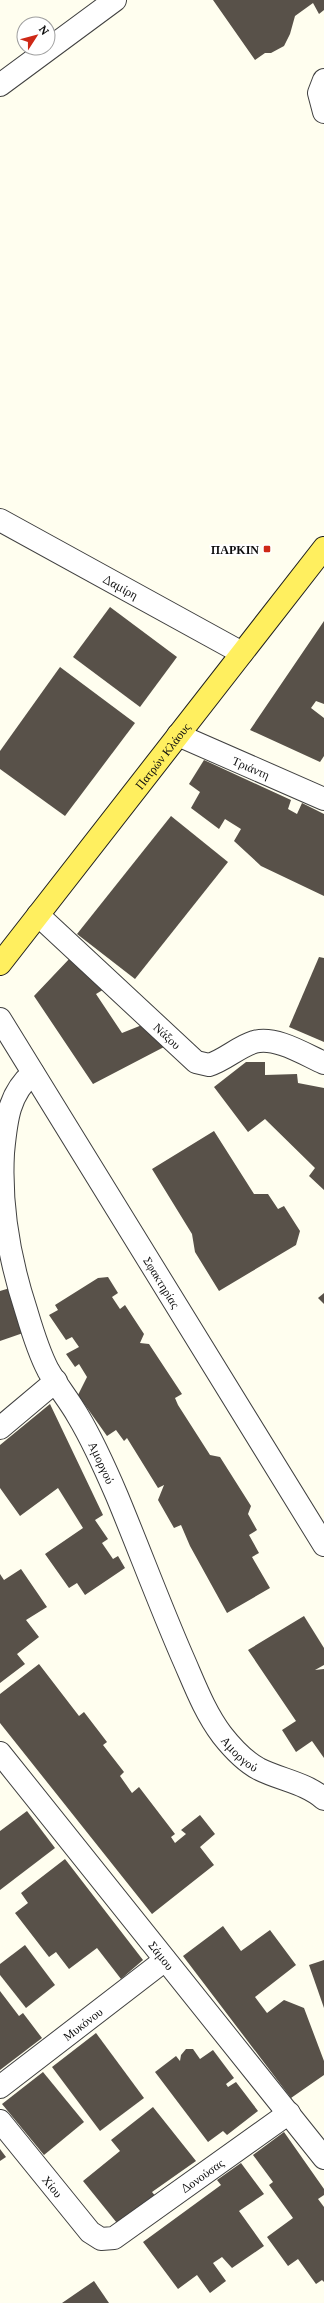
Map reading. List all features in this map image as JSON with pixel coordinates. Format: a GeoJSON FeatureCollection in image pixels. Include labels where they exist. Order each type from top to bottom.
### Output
{"type":"FeatureCollection","features":[{"type":"Feature","properties":{"kind":"main road","name":"Πατρών Κλάους"},"geometry":{"type":"LineString","coordinates":[[0,964],[324,548]]}},
{"type":"Feature","properties":{"kind":"street"},"geometry":{"type":"LineString","coordinates":[[0,85],[115,0]]}},
{"type":"Feature","properties":{"kind":"street"},"geometry":{"type":"LineString","coordinates":[[324,80],[319,93],[324,112]]}},
{"type":"Feature","properties":{"kind":"street","name":"Δαμίρη"},"geometry":{"type":"LineString","coordinates":[[0,520],[242,653]]}},
{"type":"Feature","properties":{"kind":"street","name":"Τριάντη"},"geometry":{"type":"LineString","coordinates":[[178,735],[324,799]]}},
{"type":"Feature","properties":{"kind":"street","name":"Νάξου"},"geometry":{"type":"LineString","coordinates":[[38,915],[196,1062],[209,1065],[254,1042],[269,1042],[278,1043],[324,1063]]}},
{"type":"Feature","properties":{"kind":"street","name":"Σφακτηρίας"},"geometry":{"type":"LineString","coordinates":[[0,1019],[321,1531]]}},
{"type":"Feature","properties":{"kind":"street","name":"Αμοργού"},"geometry":{"type":"LineString","coordinates":[[33,1073],[17,1090],[9,1110],[2,1165],[3,1205],[7,1243],[14,1276],[38,1346],[56,1381],[79,1417],[107,1472],[158,1600],[201,1699],[213,1721],[231,1745],[249,1762],[266,1772],[310,1789],[324,1799]]}},
{"type":"Feature","properties":{"kind":"street"},"geometry":{"type":"LineString","coordinates":[[0,1428],[56,1381]]}},
{"type":"Feature","properties":{"kind":"street","name":"Σάμου"},"geometry":{"type":"LineString","coordinates":[[0,1754],[324,2158]]}},
{"type":"Feature","properties":{"kind":"street","name":"Μυκόνου"},"geometry":{"type":"LineString","coordinates":[[0,2087],[165,1960]]}},
{"type":"Feature","properties":{"kind":"street","name":"Δονούσας"},"geometry":{"type":"LineString","coordinates":[[114,2238],[289,2113]]}},
{"type":"Feature","properties":{"kind":"street","name":"Χίου"},"geometry":{"type":"LineString","coordinates":[[0,2121],[90,2232],[102,2239],[114,2238]]}},
{"type":"Feature","properties":{"kind":"building"},"geometry":{"type":"Polygon","coordinates":[[[213,0],[324,0],[324,10],[319,14],[313,3],[295,16],[290,34],[284,46],[271,53],[265,53],[255,60],[213,0]]]}},
{"type":"Feature","properties":{"kind":"building"},"geometry":{"type":"Polygon","coordinates":[[[110,607],[177,657],[140,707],[73,657],[110,607]]]}},
{"type":"Feature","properties":{"kind":"building"},"geometry":{"type":"Polygon","coordinates":[[[324,621],[324,704],[316,701],[311,708],[324,718],[324,756],[320,762],[250,730],[324,621]]]}},
{"type":"Feature","properties":{"kind":"building"},"geometry":{"type":"Polygon","coordinates":[[[60,667],[135,723],[65,816],[0,769],[0,751],[60,667]]]}},
{"type":"Feature","properties":{"kind":"building"},"geometry":{"type":"Polygon","coordinates":[[[204,760],[291,800],[288,809],[297,814],[302,803],[324,814],[324,896],[261,866],[234,841],[241,829],[225,819],[219,829],[191,808],[200,792],[189,784],[204,760]]]}},
{"type":"Feature","properties":{"kind":"building"},"geometry":{"type":"Polygon","coordinates":[[[171,816],[228,862],[135,979],[77,934],[171,816]]]}},
{"type":"Feature","properties":{"kind":"building"},"geometry":{"type":"Polygon","coordinates":[[[71,957],[106,988],[96,994],[122,1033],[142,1025],[164,1047],[93,1084],[34,996],[71,957]]]}},
{"type":"Feature","properties":{"kind":"building"},"geometry":{"type":"Polygon","coordinates":[[[319,957],[324,958],[324,1042],[289,1027],[319,957]]]}},
{"type":"Feature","properties":{"kind":"building"},"geometry":{"type":"Polygon","coordinates":[[[246,1062],[265,1062],[265,1075],[297,1074],[298,1083],[324,1088],[324,1190],[309,1176],[315,1168],[265,1119],[248,1132],[214,1087],[246,1062]]]}},
{"type":"Feature","properties":{"kind":"building"},"geometry":{"type":"Polygon","coordinates":[[[214,1131],[254,1194],[268,1194],[278,1209],[284,1206],[300,1231],[296,1245],[219,1291],[195,1252],[192,1234],[152,1169],[214,1131]]]}},
{"type":"Feature","properties":{"kind":"building"},"geometry":{"type":"Polygon","coordinates":[[[108,1277],[118,1293],[112,1297],[120,1309],[125,1305],[144,1334],[140,1343],[149,1344],[182,1394],[175,1398],[178,1405],[210,1455],[220,1457],[251,1506],[248,1514],[257,1530],[249,1535],[259,1553],[252,1557],[270,1588],[227,1613],[190,1546],[181,1525],[174,1528],[158,1500],[164,1485],[158,1488],[127,1438],[124,1441],[116,1430],[107,1436],[78,1395],[87,1377],[79,1364],[75,1367],[66,1354],[79,1347],[72,1337],[66,1340],[49,1315],[58,1310],[55,1305],[98,1278],[108,1277]]]}},
{"type":"Feature","properties":{"kind":"building"},"geometry":{"type":"Polygon","coordinates":[[[10,1288],[26,1332],[0,1341],[0,1291],[10,1288]]]}},
{"type":"Feature","properties":{"kind":"building"},"geometry":{"type":"Polygon","coordinates":[[[324,1293],[324,1304],[318,1298],[324,1293]]]}},
{"type":"Feature","properties":{"kind":"building"},"geometry":{"type":"Polygon","coordinates":[[[50,1404],[103,1515],[95,1520],[108,1539],[102,1543],[113,1559],[118,1556],[125,1568],[85,1595],[77,1583],[69,1588],[45,1554],[83,1528],[58,1488],[20,1516],[0,1488],[0,1445],[50,1404]]]}},
{"type":"Feature","properties":{"kind":"building"},"geometry":{"type":"Polygon","coordinates":[[[21,1569],[47,1607],[26,1620],[39,1637],[17,1654],[25,1664],[0,1683],[0,1574],[4,1580],[21,1569]]]}},
{"type":"Feature","properties":{"kind":"building"},"geometry":{"type":"Polygon","coordinates":[[[304,1616],[324,1648],[324,1665],[315,1670],[324,1669],[324,1758],[312,1741],[296,1752],[282,1730],[296,1721],[248,1650],[304,1616]]]}},
{"type":"Feature","properties":{"kind":"building"},"geometry":{"type":"Polygon","coordinates":[[[39,1664],[79,1716],[84,1712],[107,1742],[103,1745],[124,1772],[120,1776],[132,1793],[139,1787],[175,1834],[171,1837],[175,1843],[186,1834],[181,1830],[200,1815],[215,1834],[200,1847],[214,1865],[152,1914],[0,1723],[0,1694],[39,1664]]]}},
{"type":"Feature","properties":{"kind":"building"},"geometry":{"type":"Polygon","coordinates":[[[27,1811],[55,1848],[0,1890],[0,1831],[27,1811]]]}},
{"type":"Feature","properties":{"kind":"building"},"geometry":{"type":"Polygon","coordinates":[[[65,1859],[143,1960],[121,1979],[97,1948],[69,1969],[56,1952],[49,1957],[15,1913],[28,1903],[21,1893],[65,1859]]]}},
{"type":"Feature","properties":{"kind":"building"},"geometry":{"type":"Polygon","coordinates":[[[223,1926],[241,1951],[270,1930],[296,1965],[255,1997],[267,2013],[284,2000],[304,2008],[324,2061],[324,2075],[291,2098],[183,1956],[223,1926]]]}},
{"type":"Feature","properties":{"kind":"building"},"geometry":{"type":"Polygon","coordinates":[[[25,1945],[55,1985],[26,2008],[0,1975],[0,1964],[25,1945]]]}},
{"type":"Feature","properties":{"kind":"building"},"geometry":{"type":"Polygon","coordinates":[[[324,1960],[324,2008],[309,1965],[324,1960]]]}},
{"type":"Feature","properties":{"kind":"building"},"geometry":{"type":"Polygon","coordinates":[[[0,1991],[19,2016],[23,2013],[42,2038],[0,2070],[0,1991]]]}},
{"type":"Feature","properties":{"kind":"building"},"geometry":{"type":"Polygon","coordinates":[[[96,2033],[144,2098],[100,2131],[52,2067],[96,2033]]]}},
{"type":"Feature","properties":{"kind":"building"},"geometry":{"type":"Polygon","coordinates":[[[186,2049],[193,2049],[200,2059],[213,2050],[234,2078],[226,2084],[228,2087],[236,2082],[258,2111],[227,2135],[223,2131],[208,2142],[155,2072],[176,2056],[180,2061],[181,2055],[186,2049]]]}},
{"type":"Feature","properties":{"kind":"building"},"geometry":{"type":"Polygon","coordinates":[[[43,2072],[84,2122],[44,2155],[2,2104],[43,2072]]]}},
{"type":"Feature","properties":{"kind":"building"},"geometry":{"type":"Polygon","coordinates":[[[153,2107],[196,2161],[152,2192],[157,2198],[121,2228],[83,2181],[120,2151],[111,2140],[153,2107]]]}},
{"type":"Feature","properties":{"kind":"building"},"geometry":{"type":"Polygon","coordinates":[[[284,2132],[324,2189],[324,2195],[318,2199],[324,2207],[324,2282],[322,2280],[316,2284],[298,2259],[288,2266],[267,2237],[293,2218],[269,2185],[273,2182],[253,2155],[284,2132]]]}},
{"type":"Feature","properties":{"kind":"building"},"geometry":{"type":"Polygon","coordinates":[[[0,2149],[6,2157],[0,2161],[0,2149]]]}},
{"type":"Feature","properties":{"kind":"building"},"geometry":{"type":"Polygon","coordinates":[[[241,2163],[264,2194],[239,2211],[264,2246],[232,2268],[222,2257],[213,2263],[226,2281],[210,2293],[197,2275],[178,2289],[143,2242],[221,2185],[217,2180],[241,2163]]]}},
{"type":"Feature","properties":{"kind":"building"},"geometry":{"type":"Polygon","coordinates":[[[94,2281],[109,2303],[62,2303],[94,2281]]]}},
{"type":"Feature","properties":{"kind":"place","name":"ΠΑΡΚΙΝ"},"geometry":{"type":"Point","coordinates":[267,549]}}]}
